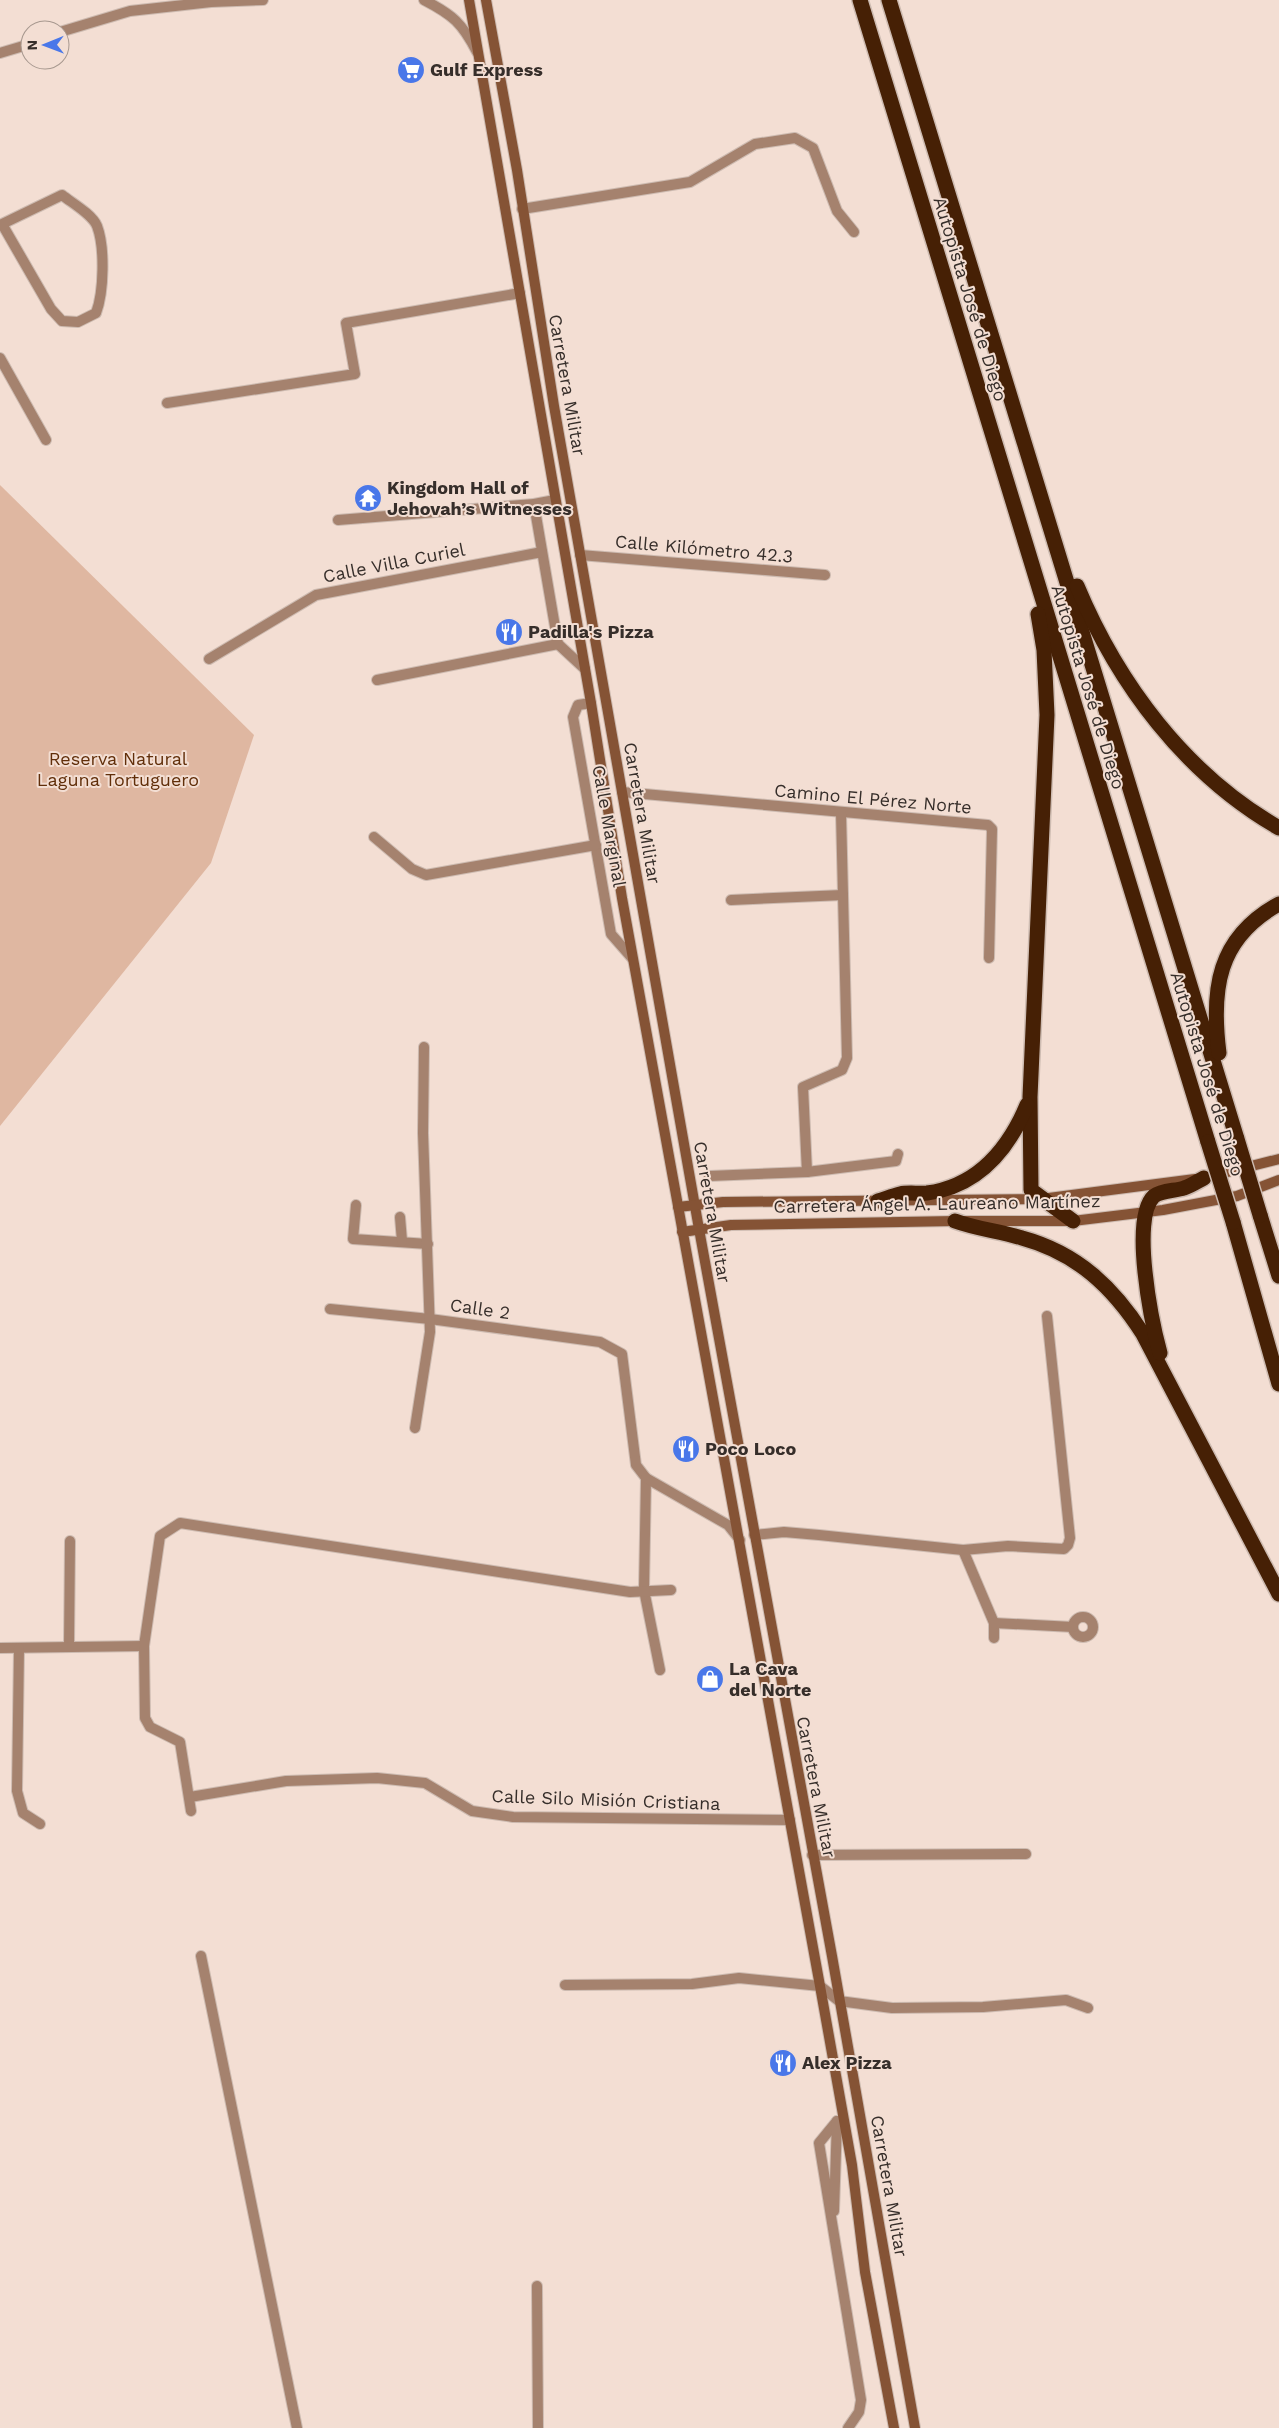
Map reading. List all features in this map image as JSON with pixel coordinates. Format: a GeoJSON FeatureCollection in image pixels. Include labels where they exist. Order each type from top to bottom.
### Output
{"type":"FeatureCollection","features":[{"type":"Feature","properties":{"kind":"highway","name":"Autopista José de Diego"},"geometry":{"type":"LineString","coordinates":[[860,0],[1233,1222],[1279,1384]]}},
{"type":"Feature","properties":{"kind":"highway","name":"Autopista José de Diego"},"geometry":{"type":"LineString","coordinates":[[889,0],[1278,1272]]}},
{"type":"Feature","properties":{"kind":"highway"},"geometry":{"type":"LineString","coordinates":[[1058,553],[1077,586],[1102,641],[1133,690],[1158,724],[1218,784],[1279,828]]}},
{"type":"Feature","properties":{"kind":"highway"},"geometry":{"type":"LineString","coordinates":[[1034,573],[1044,650],[1047,715],[1030,1097],[1031,1190],[1074,1221]]}},
{"type":"Feature","properties":{"kind":"highway"},"geometry":{"type":"LineString","coordinates":[[1223,1092],[1215,1013],[1219,976],[1237,941],[1262,915],[1279,904]]}},
{"type":"Feature","properties":{"kind":"highway"},"geometry":{"type":"LineString","coordinates":[[878,1201],[901,1194],[940,1190],[974,1176],[995,1160],[1014,1135],[1030,1097]]}},
{"type":"Feature","properties":{"kind":"highway"},"geometry":{"type":"LineString","coordinates":[[1164,1374],[1145,1283],[1148,1204],[1154,1196],[1160,1193],[1184,1188],[1204,1178]]}},
{"type":"Feature","properties":{"kind":"highway"},"geometry":{"type":"LineString","coordinates":[[955,1221],[978,1229],[1035,1242],[1074,1260],[1105,1284],[1128,1310],[1164,1374],[1217,1479],[1279,1594]]}},
{"type":"Feature","properties":{"kind":"main road","name":"Carretera Militar"},"geometry":{"type":"LineString","coordinates":[[469,0],[592,703],[632,958],[740,1540],[852,2165],[861,2246],[894,2428]]}},
{"type":"Feature","properties":{"kind":"main road","name":"Carretera Militar"},"geometry":{"type":"LineString","coordinates":[[486,0],[580,555],[699,1230],[840,2001],[915,2428]]}},
{"type":"Feature","properties":{"kind":"main road","name":"Carretera Ángel A. Laureano Martínez"},"geometry":{"type":"LineString","coordinates":[[678,1207],[723,1202],[1041,1199],[1204,1178],[1279,1158]]}},
{"type":"Feature","properties":{"kind":"main road","name":"Carretera Ángel A. Laureano Martínez"},"geometry":{"type":"LineString","coordinates":[[682,1232],[731,1225],[1074,1221],[1147,1212],[1237,1196],[1279,1180]]}},
{"type":"Feature","properties":{"kind":"street"},"geometry":{"type":"LineString","coordinates":[[70,29],[130,11],[211,2],[264,0]]}},
{"type":"Feature","properties":{"kind":"street"},"geometry":{"type":"LineString","coordinates":[[424,0],[447,12],[466,30],[479,58]]}},
{"type":"Feature","properties":{"kind":"street"},"geometry":{"type":"LineString","coordinates":[[0,53],[20,47]]}},
{"type":"Feature","properties":{"kind":"street"},"geometry":{"type":"LineString","coordinates":[[522,209],[690,182],[755,144],[794,138],[813,148],[836,211],[854,232]]}},
{"type":"Feature","properties":{"kind":"street"},"geometry":{"type":"LineString","coordinates":[[62,195],[83,211],[96,225],[103,267],[102,300],[96,314],[78,322],[62,321],[51,309],[1,225],[62,195]]}},
{"type":"Feature","properties":{"kind":"street"},"geometry":{"type":"LineString","coordinates":[[168,403],[355,374],[346,323],[520,293]]}},
{"type":"Feature","properties":{"kind":"street"},"geometry":{"type":"LineString","coordinates":[[0,358],[46,440]]}},
{"type":"Feature","properties":{"kind":"street"},"geometry":{"type":"LineString","coordinates":[[338,520],[534,504],[555,500]]}},
{"type":"Feature","properties":{"kind":"street"},"geometry":{"type":"LineString","coordinates":[[534,504],[558,644],[586,669]]}},
{"type":"Feature","properties":{"kind":"street","name":"Calle Villa Curiel"},"geometry":{"type":"LineString","coordinates":[[209,659],[316,595],[542,552]]}},
{"type":"Feature","properties":{"kind":"street","name":"Calle Kilómetro 42.3"},"geometry":{"type":"LineString","coordinates":[[580,555],[825,575]]}},
{"type":"Feature","properties":{"kind":"street"},"geometry":{"type":"LineString","coordinates":[[376,680],[558,644]]}},
{"type":"Feature","properties":{"kind":"street","name":"Calle Marginal"},"geometry":{"type":"LineString","coordinates":[[592,703],[578,706],[573,717],[611,934],[632,958]]}},
{"type":"Feature","properties":{"kind":"street","name":"Camino El Pérez Norte"},"geometry":{"type":"LineString","coordinates":[[622,792],[984,825],[992,829],[990,958]]}},
{"type":"Feature","properties":{"kind":"street"},"geometry":{"type":"LineString","coordinates":[[807,1172],[803,1087],[842,1070],[847,1058],[841,813]]}},
{"type":"Feature","properties":{"kind":"street"},"geometry":{"type":"LineString","coordinates":[[374,837],[412,869],[426,874],[596,845]]}},
{"type":"Feature","properties":{"kind":"street"},"geometry":{"type":"LineString","coordinates":[[732,900],[843,895]]}},
{"type":"Feature","properties":{"kind":"street"},"geometry":{"type":"LineString","coordinates":[[416,1428],[430,1332],[424,1133],[424,1047]]}},
{"type":"Feature","properties":{"kind":"street"},"geometry":{"type":"LineString","coordinates":[[709,1176],[807,1172],[896,1161],[898,1154]]}},
{"type":"Feature","properties":{"kind":"street"},"geometry":{"type":"LineString","coordinates":[[356,1205],[353,1238],[428,1244]]}},
{"type":"Feature","properties":{"kind":"street"},"geometry":{"type":"LineString","coordinates":[[400,1217],[402,1242]]}},
{"type":"Feature","properties":{"kind":"street","name":"Calle 2"},"geometry":{"type":"LineString","coordinates":[[330,1309],[430,1319],[600,1342],[622,1354],[636,1465],[646,1478]]}},
{"type":"Feature","properties":{"kind":"street"},"geometry":{"type":"LineString","coordinates":[[754,1535],[784,1532],[963,1550],[1008,1546],[1064,1549],[1068,1545],[1070,1538],[1047,1316]]}},
{"type":"Feature","properties":{"kind":"street"},"geometry":{"type":"LineString","coordinates":[[660,1670],[644,1590],[646,1478],[728,1525],[740,1540]]}},
{"type":"Feature","properties":{"kind":"street"},"geometry":{"type":"LineString","coordinates":[[191,1811],[180,1742],[150,1727],[145,1718],[144,1646],[160,1536],[180,1523],[630,1592],[670,1590]]}},
{"type":"Feature","properties":{"kind":"street"},"geometry":{"type":"LineString","coordinates":[[69,1647],[70,1542]]}},
{"type":"Feature","properties":{"kind":"street"},"geometry":{"type":"LineString","coordinates":[[963,1550],[994,1623],[994,1638]]}},
{"type":"Feature","properties":{"kind":"street"},"geometry":{"type":"LineString","coordinates":[[994,1623],[1073,1627]]}},
{"type":"Feature","properties":{"kind":"street"},"geometry":{"type":"LineString","coordinates":[[0,1648],[144,1646]]}},
{"type":"Feature","properties":{"kind":"street"},"geometry":{"type":"LineString","coordinates":[[19,1648],[17,1792],[23,1814],[40,1824]]}},
{"type":"Feature","properties":{"kind":"street","name":"Calle Silo Misión Cristiana"},"geometry":{"type":"LineString","coordinates":[[190,1797],[286,1781],[377,1778],[425,1783],[472,1811],[513,1817],[790,1820]]}},
{"type":"Feature","properties":{"kind":"street"},"geometry":{"type":"LineString","coordinates":[[812,1855],[1026,1854]]}},
{"type":"Feature","properties":{"kind":"street"},"geometry":{"type":"LineString","coordinates":[[201,1956],[297,2428]]}},
{"type":"Feature","properties":{"kind":"street"},"geometry":{"type":"LineString","coordinates":[[565,1985],[692,1984],[739,1978],[820,1986],[840,2001],[892,2008],[983,2007],[1066,2000],[1088,2008]]}},
{"type":"Feature","properties":{"kind":"street"},"geometry":{"type":"LineString","coordinates":[[835,2246],[834,2155],[839,2095]]}},
{"type":"Feature","properties":{"kind":"street"},"geometry":{"type":"LineString","coordinates":[[837,2121],[819,2143],[861,2400],[859,2412],[848,2428]]}},
{"type":"Feature","properties":{"kind":"street"},"geometry":{"type":"LineString","coordinates":[[538,2286],[538,2428]]}},
{"type":"Feature","properties":{"kind":"green space","name":"Reserva Natural Laguna Tortuguero"},"geometry":{"type":"Polygon","coordinates":[[[0,485],[254,735],[211,863],[0,1126],[0,485]]]}},
{"type":"Feature","properties":{"kind":"place","name":"Gulf Express"},"geometry":{"type":"Point","coordinates":[411,70]}},
{"type":"Feature","properties":{"kind":"place","name":"Kingdom Hall of Jehovah’s Witnesses"},"geometry":{"type":"Point","coordinates":[368,498]}},
{"type":"Feature","properties":{"kind":"place","name":"Padilla's Pizza"},"geometry":{"type":"Point","coordinates":[509,632]}},
{"type":"Feature","properties":{"kind":"place","name":"Poco Loco"},"geometry":{"type":"Point","coordinates":[686,1449]}},
{"type":"Feature","properties":{"kind":"place","name":"La Cava del Norte"},"geometry":{"type":"Point","coordinates":[710,1679]}},
{"type":"Feature","properties":{"kind":"place","name":"Alex Pizza"},"geometry":{"type":"Point","coordinates":[783,2063]}}]}
